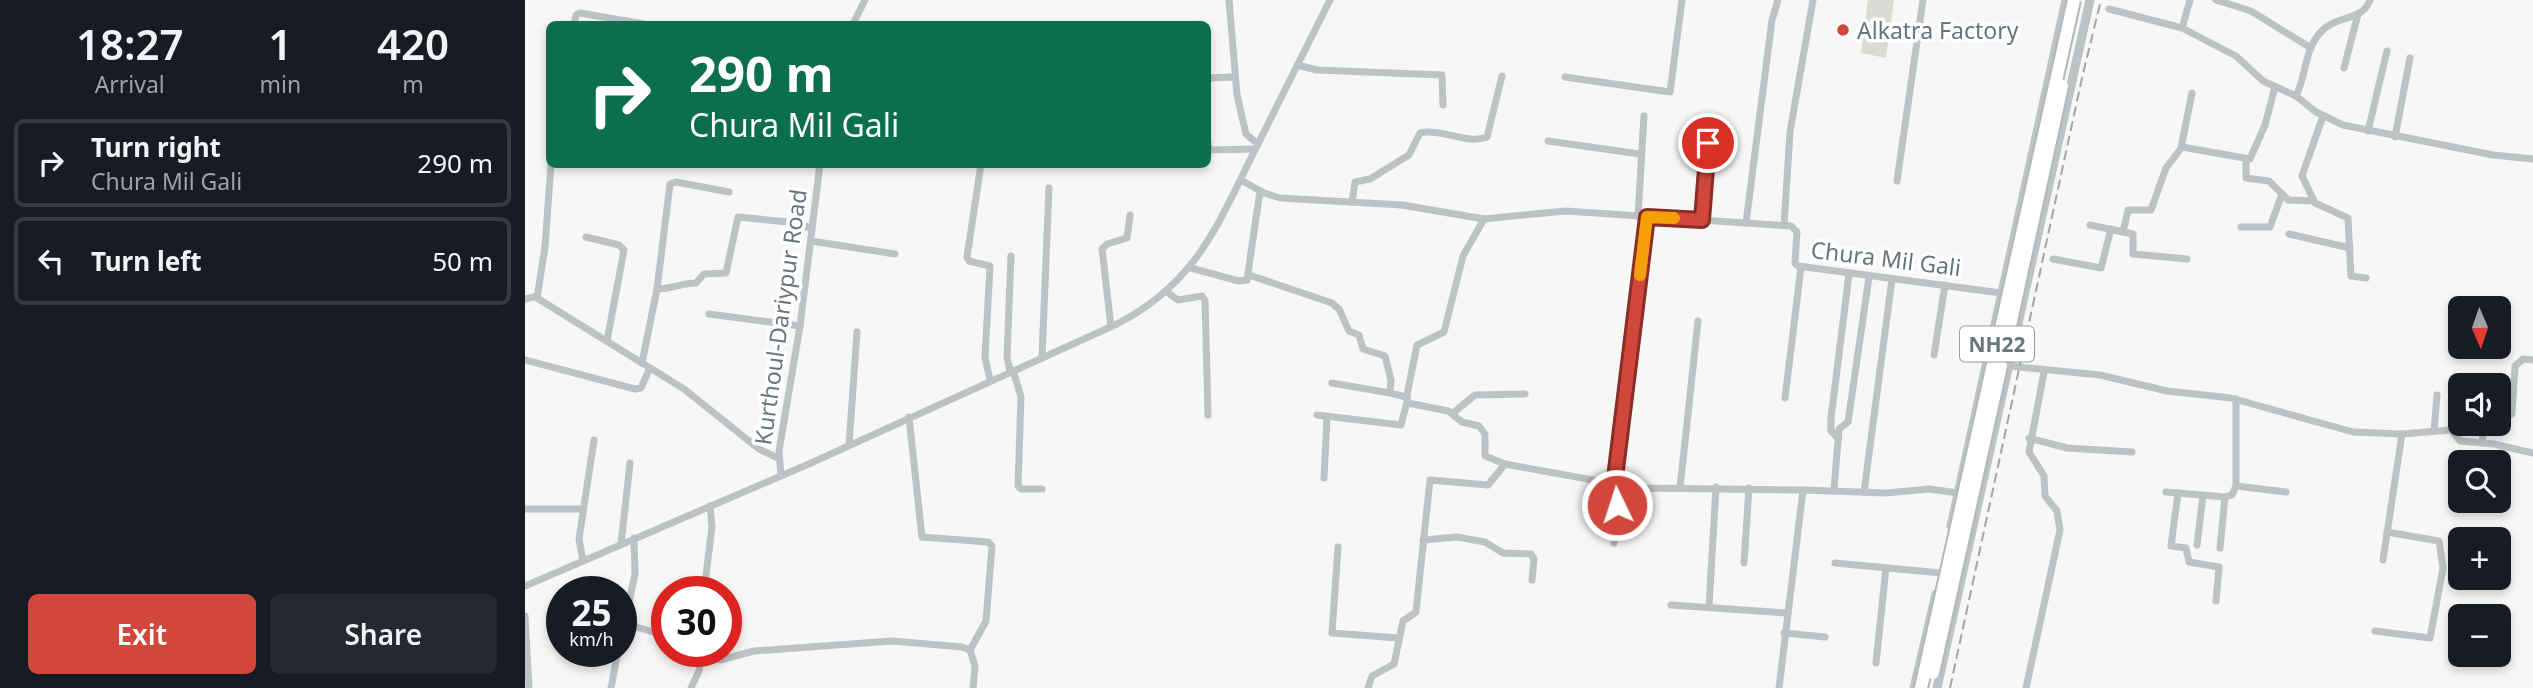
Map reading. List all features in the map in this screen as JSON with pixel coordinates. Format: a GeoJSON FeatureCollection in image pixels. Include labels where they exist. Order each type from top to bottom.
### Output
{"type":"FeatureCollection","features":[{"type":"Feature","properties":{"kind":"highway","name":"NH22"},"geometry":{"type":"LineString","coordinates":[[1921,688],[2074,0]]}},
{"type":"Feature","properties":{"kind":"highway","name":"NH22"},"geometry":{"type":"LineString","coordinates":[[1930,688],[2082,0]]}},
{"type":"Feature","properties":{"kind":"street"},"geometry":{"type":"LineString","coordinates":[[854,21],[865,0]]}},
{"type":"Feature","properties":{"kind":"street"},"geometry":{"type":"LineString","coordinates":[[1229,0],[1234,78],[1244,130],[1257,147]]}},
{"type":"Feature","properties":{"kind":"street"},"geometry":{"type":"LineString","coordinates":[[525,586],[1111,327],[1132,317],[1167,292],[1192,268],[1216,232],[1330,0]]}},
{"type":"Feature","properties":{"kind":"street"},"geometry":{"type":"LineString","coordinates":[[1565,77],[1670,92],[1682,0]]}},
{"type":"Feature","properties":{"kind":"street"},"geometry":{"type":"LineString","coordinates":[[1746,223],[1772,20],[1778,0]]}},
{"type":"Feature","properties":{"kind":"street"},"geometry":{"type":"LineString","coordinates":[[1784,225],[1790,132],[1813,0]]}},
{"type":"Feature","properties":{"kind":"street"},"geometry":{"type":"LineString","coordinates":[[1897,181],[1923,0]]}},
{"type":"Feature","properties":{"kind":"street"},"geometry":{"type":"LineString","coordinates":[[1914,688],[2066,0]]}},
{"type":"Feature","properties":{"kind":"street"},"geometry":{"type":"LineString","coordinates":[[1937,688],[2090,0]]}},
{"type":"Feature","properties":{"kind":"street"},"geometry":{"type":"LineString","coordinates":[[2182,29],[2190,0]]}},
{"type":"Feature","properties":{"kind":"street"},"geometry":{"type":"LineString","coordinates":[[2216,0],[2251,11],[2311,48]]}},
{"type":"Feature","properties":{"kind":"street"},"geometry":{"type":"LineString","coordinates":[[2296,96],[2305,77],[2304,60],[2327,26],[2358,14],[2366,9],[2370,0]]}},
{"type":"Feature","properties":{"kind":"street"},"geometry":{"type":"LineString","coordinates":[[2109,9],[2182,29],[2236,56],[2263,81],[2296,96],[2323,116],[2343,125],[2395,137],[2533,159]]}},
{"type":"Feature","properties":{"kind":"street"},"geometry":{"type":"LineString","coordinates":[[574,21],[580,13],[627,21]]}},
{"type":"Feature","properties":{"kind":"street"},"geometry":{"type":"LineString","coordinates":[[2344,68],[2358,14]]}},
{"type":"Feature","properties":{"kind":"street"},"geometry":{"type":"LineString","coordinates":[[2368,131],[2387,51]]}},
{"type":"Feature","properties":{"kind":"street"},"geometry":{"type":"LineString","coordinates":[[2395,137],[2410,58]]}},
{"type":"Feature","properties":{"kind":"street"},"geometry":{"type":"LineString","coordinates":[[1297,65],[1312,70],[1442,75],[1443,105]]}},
{"type":"Feature","properties":{"kind":"street"},"geometry":{"type":"LineString","coordinates":[[1352,202],[1355,182],[1370,179],[1409,155],[1420,133],[1485,139],[1502,76]]}},
{"type":"Feature","properties":{"kind":"street"},"geometry":{"type":"LineString","coordinates":[[1211,78],[1234,78]]}},
{"type":"Feature","properties":{"kind":"street"},"geometry":{"type":"LineString","coordinates":[[2181,148],[2246,161],[2250,159],[2257,146],[2275,87]]}},
{"type":"Feature","properties":{"kind":"street"},"geometry":{"type":"LineString","coordinates":[[2123,232],[2128,210],[2151,209],[2166,168],[2181,148],[2192,93]]}},
{"type":"Feature","properties":{"kind":"street"},"geometry":{"type":"LineString","coordinates":[[1614,543],[1616,486],[1642,217],[1640,154],[1644,116]]}},
{"type":"Feature","properties":{"kind":"street"},"geometry":{"type":"LineString","coordinates":[[2323,116],[2301,174],[2313,201],[2324,209],[2347,215],[2351,276],[2365,278]]}},
{"type":"Feature","properties":{"kind":"street"},"geometry":{"type":"LineString","coordinates":[[1548,141],[1640,154]]}},
{"type":"Feature","properties":{"kind":"street"},"geometry":{"type":"LineString","coordinates":[[1702,220],[1707,144],[1725,143]]}},
{"type":"Feature","properties":{"kind":"street"},"geometry":{"type":"LineString","coordinates":[[1211,150],[1257,147]]}},
{"type":"Feature","properties":{"kind":"street"},"geometry":{"type":"LineString","coordinates":[[2246,161],[2244,176],[2269,181],[2293,201],[2313,201]]}},
{"type":"Feature","properties":{"kind":"street"},"geometry":{"type":"LineString","coordinates":[[537,296],[545,250],[551,168]]}},
{"type":"Feature","properties":{"kind":"street","name":"Kurthoul-Dariypur Road"},"geometry":{"type":"LineString","coordinates":[[781,475],[778,458],[800,326],[820,168]]}},
{"type":"Feature","properties":{"kind":"street"},"geometry":{"type":"LineString","coordinates":[[980,168],[967,257],[969,261],[990,266],[985,357],[990,380]]}},
{"type":"Feature","properties":{"kind":"street","name":"Chura Mil Gali"},"geometry":{"type":"LineString","coordinates":[[1241,180],[1280,198],[1402,205],[1474,218],[1565,211],[1784,225],[1797,229],[1795,263],[1801,267],[2001,293]]}},
{"type":"Feature","properties":{"kind":"street"},"geometry":{"type":"LineString","coordinates":[[642,363],[657,289],[670,184],[676,182],[729,192]]}},
{"type":"Feature","properties":{"kind":"street"},"geometry":{"type":"LineString","coordinates":[[1042,357],[1048,188]]}},
{"type":"Feature","properties":{"kind":"street"},"geometry":{"type":"LineString","coordinates":[[1192,268],[1245,281],[1249,275],[1260,191]]}},
{"type":"Feature","properties":{"kind":"street"},"geometry":{"type":"LineString","coordinates":[[2241,227],[2270,227],[2282,194]]}},
{"type":"Feature","properties":{"kind":"street"},"geometry":{"type":"LineString","coordinates":[[1111,327],[1103,248],[1107,244],[1128,239],[1130,215]]}},
{"type":"Feature","properties":{"kind":"street"},"geometry":{"type":"LineString","coordinates":[[657,289],[677,289],[686,283],[697,282],[704,274],[726,273],[738,217],[768,219],[812,228]]}},
{"type":"Feature","properties":{"kind":"street"},"geometry":{"type":"LineString","coordinates":[[1317,415],[1401,425],[1417,345],[1444,332],[1463,256],[1490,217]]}},
{"type":"Feature","properties":{"kind":"street"},"geometry":{"type":"LineString","coordinates":[[2090,225],[2133,234],[2133,254],[2187,259]]}},
{"type":"Feature","properties":{"kind":"street"},"geometry":{"type":"LineString","coordinates":[[2053,259],[2101,268],[2111,229]]}},
{"type":"Feature","properties":{"kind":"street"},"geometry":{"type":"LineString","coordinates":[[2289,234],[2350,248]]}},
{"type":"Feature","properties":{"kind":"street"},"geometry":{"type":"LineString","coordinates":[[586,237],[619,245],[624,250],[607,341]]}},
{"type":"Feature","properties":{"kind":"street"},"geometry":{"type":"LineString","coordinates":[[811,241],[895,254]]}},
{"type":"Feature","properties":{"kind":"street"},"geometry":{"type":"LineString","coordinates":[[1011,256],[1007,357],[1020,391],[1018,486],[1021,489],[1042,489]]}},
{"type":"Feature","properties":{"kind":"street"},"geometry":{"type":"LineString","coordinates":[[1785,398],[1801,267]]}},
{"type":"Feature","properties":{"kind":"street"},"geometry":{"type":"LineString","coordinates":[[2006,272],[2028,277]]}},
{"type":"Feature","properties":{"kind":"street"},"geometry":{"type":"LineString","coordinates":[[1838,438],[1831,431],[1831,418],[1849,274]]}},
{"type":"Feature","properties":{"kind":"street"},"geometry":{"type":"LineString","coordinates":[[1249,275],[1332,303],[1339,309],[1349,331],[1359,335],[1363,349],[1385,356],[1391,381],[1390,393]]}},
{"type":"Feature","properties":{"kind":"street"},"geometry":{"type":"LineString","coordinates":[[1834,489],[1839,429],[1848,422],[1869,277]]}},
{"type":"Feature","properties":{"kind":"street"},"geometry":{"type":"LineString","coordinates":[[1864,492],[1892,279]]}},
{"type":"Feature","properties":{"kind":"street"},"geometry":{"type":"LineString","coordinates":[[1934,355],[1945,285]]}},
{"type":"Feature","properties":{"kind":"street"},"geometry":{"type":"LineString","coordinates":[[1167,292],[1178,300],[1202,296],[1205,299],[1208,415]]}},
{"type":"Feature","properties":{"kind":"street"},"geometry":{"type":"LineString","coordinates":[[525,299],[537,296],[698,399],[759,449],[778,458]]}},
{"type":"Feature","properties":{"kind":"street"},"geometry":{"type":"LineString","coordinates":[[709,314],[800,326]]}},
{"type":"Feature","properties":{"kind":"street"},"geometry":{"type":"LineString","coordinates":[[1680,488],[1698,321]]}},
{"type":"Feature","properties":{"kind":"street"},"geometry":{"type":"LineString","coordinates":[[849,445],[857,332]]}},
{"type":"Feature","properties":{"kind":"street"},"geometry":{"type":"LineString","coordinates":[[2511,415],[2515,366],[2523,359],[2533,359]]}},
{"type":"Feature","properties":{"kind":"street"},"geometry":{"type":"LineString","coordinates":[[525,360],[635,389],[641,388],[650,368]]}},
{"type":"Feature","properties":{"kind":"street"},"geometry":{"type":"LineString","coordinates":[[2009,366],[2044,372],[2100,375],[2167,391],[2236,399],[2335,429],[2402,434],[2448,432]]}},
{"type":"Feature","properties":{"kind":"street"},"geometry":{"type":"LineString","coordinates":[[2029,686],[2046,582],[2060,530],[2057,511],[2045,496],[2044,475],[2030,457],[2029,438],[2044,372]]}},
{"type":"Feature","properties":{"kind":"street"},"geometry":{"type":"LineString","coordinates":[[1332,383],[1390,393],[1453,413],[1462,422],[1482,428],[1485,456],[1505,464],[1616,486],[1834,489],[1887,494],[1930,489],[1958,493]]}},
{"type":"Feature","properties":{"kind":"street"},"geometry":{"type":"LineString","coordinates":[[1453,413],[1475,395],[1525,394]]}},
{"type":"Feature","properties":{"kind":"street"},"geometry":{"type":"LineString","coordinates":[[2434,431],[2437,395]]}},
{"type":"Feature","properties":{"kind":"street"},"geometry":{"type":"LineString","coordinates":[[2166,492],[2225,497],[2232,495],[2236,486],[2236,399]]}},
{"type":"Feature","properties":{"kind":"street"},"geometry":{"type":"LineString","coordinates":[[909,417],[922,537],[991,544],[986,621],[970,650],[975,666],[972,688]]}},
{"type":"Feature","properties":{"kind":"street"},"geometry":{"type":"LineString","coordinates":[[1324,478],[1327,417]]}},
{"type":"Feature","properties":{"kind":"street"},"geometry":{"type":"LineString","coordinates":[[2383,560],[2402,434]]}},
{"type":"Feature","properties":{"kind":"street"},"geometry":{"type":"LineString","coordinates":[[2457,436],[2460,441],[2533,453]]}},
{"type":"Feature","properties":{"kind":"street"},"geometry":{"type":"LineString","coordinates":[[2482,443],[2483,436]]}},
{"type":"Feature","properties":{"kind":"street"},"geometry":{"type":"LineString","coordinates":[[2029,438],[2067,448],[2132,452]]}},
{"type":"Feature","properties":{"kind":"street"},"geometry":{"type":"LineString","coordinates":[[583,561],[579,544],[594,440]]}},
{"type":"Feature","properties":{"kind":"street"},"geometry":{"type":"LineString","coordinates":[[1965,458],[1988,463]]}},
{"type":"Feature","properties":{"kind":"street"},"geometry":{"type":"LineString","coordinates":[[621,544],[630,463]]}},
{"type":"Feature","properties":{"kind":"street"},"geometry":{"type":"LineString","coordinates":[[1368,688],[1372,676],[1394,664],[1398,638],[1409,616],[1416,610],[1431,479],[1488,485],[1505,464]]}},
{"type":"Feature","properties":{"kind":"street"},"geometry":{"type":"LineString","coordinates":[[1709,607],[1716,486]]}},
{"type":"Feature","properties":{"kind":"street"},"geometry":{"type":"LineString","coordinates":[[2236,486],[2286,492]]}},
{"type":"Feature","properties":{"kind":"street"},"geometry":{"type":"LineString","coordinates":[[1744,563],[1749,488]]}},
{"type":"Feature","properties":{"kind":"street"},"geometry":{"type":"LineString","coordinates":[[1779,688],[1803,490]]}},
{"type":"Feature","properties":{"kind":"street"},"geometry":{"type":"LineString","coordinates":[[2178,493],[2171,546],[2186,548],[2189,562],[2219,567],[2216,601]]}},
{"type":"Feature","properties":{"kind":"street"},"geometry":{"type":"LineString","coordinates":[[2197,545],[2203,495]]}},
{"type":"Feature","properties":{"kind":"street"},"geometry":{"type":"LineString","coordinates":[[2220,548],[2225,497]]}},
{"type":"Feature","properties":{"kind":"street"},"geometry":{"type":"LineString","coordinates":[[706,576],[712,521],[710,506]]}},
{"type":"Feature","properties":{"kind":"street"},"geometry":{"type":"LineString","coordinates":[[525,509],[583,509]]}},
{"type":"Feature","properties":{"kind":"street"},"geometry":{"type":"LineString","coordinates":[[2375,631],[2430,638],[2443,568],[2439,541],[2387,532]]}},
{"type":"Feature","properties":{"kind":"street"},"geometry":{"type":"LineString","coordinates":[[1423,540],[1457,537],[1482,541],[1503,553],[1531,554],[1534,559],[1532,580]]}},
{"type":"Feature","properties":{"kind":"street"},"geometry":{"type":"LineString","coordinates":[[634,538],[634,576]]}},
{"type":"Feature","properties":{"kind":"street"},"geometry":{"type":"LineString","coordinates":[[1338,547],[1332,634],[1398,638]]}},
{"type":"Feature","properties":{"kind":"street"},"geometry":{"type":"LineString","coordinates":[[1835,563],[1941,573]]}},
{"type":"Feature","properties":{"kind":"street"},"geometry":{"type":"LineString","coordinates":[[1876,663],[1887,568]]}},
{"type":"Feature","properties":{"kind":"street"},"geometry":{"type":"LineString","coordinates":[[1671,605],[1786,613]]}},
{"type":"Feature","properties":{"kind":"street"},"geometry":{"type":"LineString","coordinates":[[525,615],[529,688]]}},
{"type":"Feature","properties":{"kind":"street"},"geometry":{"type":"LineString","coordinates":[[1784,633],[1825,637]]}},
{"type":"Feature","properties":{"kind":"street"},"geometry":{"type":"LineString","coordinates":[[742,654],[754,651],[897,641],[970,650]]}},
{"type":"Feature","properties":{"kind":"street"},"geometry":{"type":"LineString","coordinates":[[611,688],[615,667]]}},
{"type":"Feature","properties":{"kind":"street"},"geometry":{"type":"LineString","coordinates":[[691,688],[699,667]]}},
{"type":"Feature","properties":{"kind":"shaded area"},"geometry":{"type":"Polygon","coordinates":[[[1868,0],[1894,0],[1886,58],[1861,53],[1868,0]]]}},
{"type":"Feature","properties":{"kind":"railway"},"geometry":{"type":"LineString","coordinates":[[1950,688],[2101,0]]}},
{"type":"Feature","properties":{"kind":"slow traffic"},"geometry":{"type":"LineString","coordinates":[[1640,275],[1647,217],[1674,218]]}},
{"type":"Feature","properties":{"kind":"place","name":"Alkatra Factory"},"geometry":{"type":"Point","coordinates":[1843,30]}},
{"type":"Feature","properties":{"kind":"route"},"geometry":{"type":"LineString","coordinates":[[1617,505],[1619,486],[1614,486],[1647,217],[1702,220],[1708,143]]}}]}
